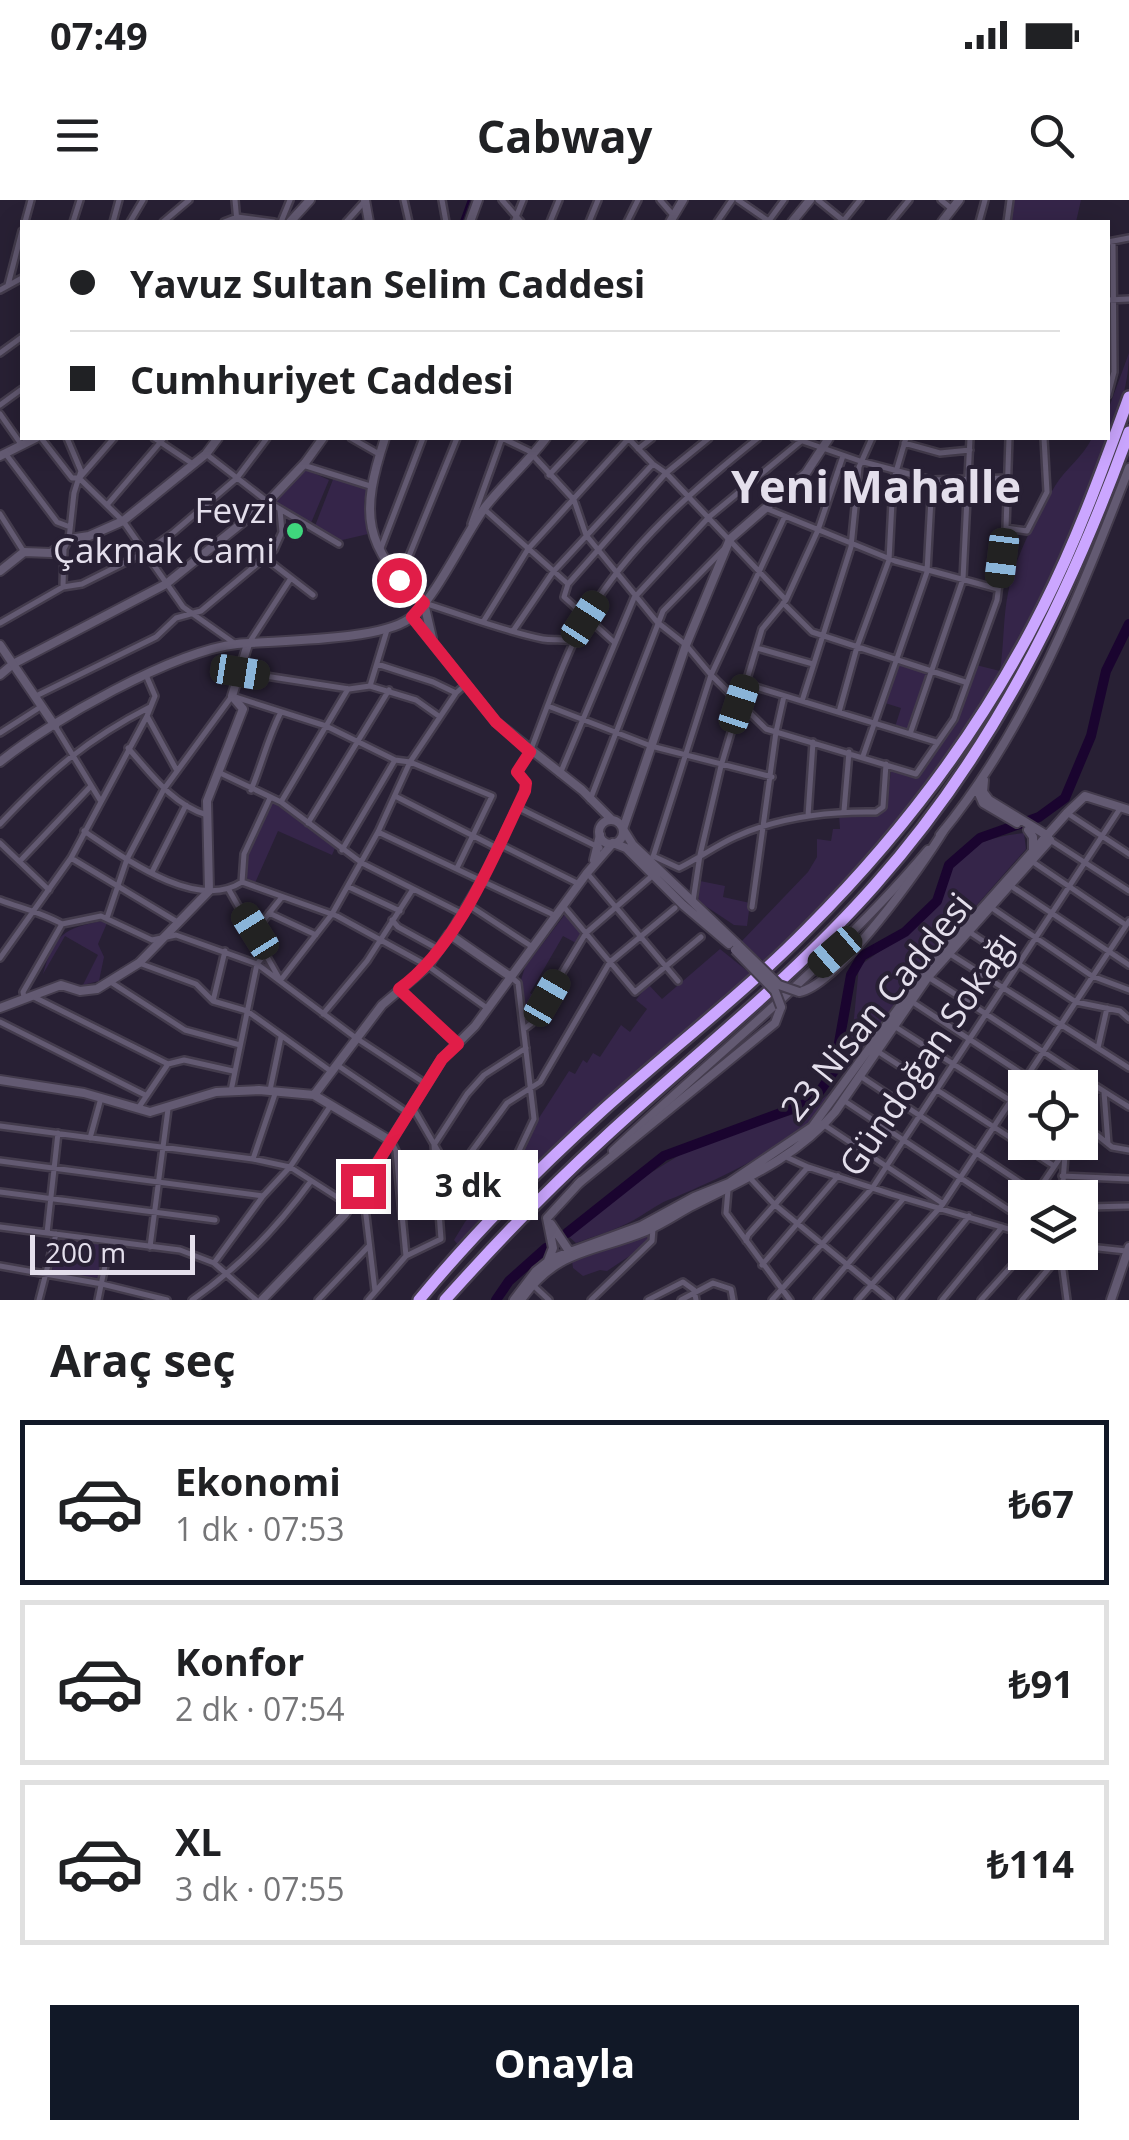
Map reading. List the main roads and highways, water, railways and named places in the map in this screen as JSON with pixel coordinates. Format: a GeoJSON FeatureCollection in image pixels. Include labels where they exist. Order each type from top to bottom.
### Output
{"type":"FeatureCollection","features":[{"type":"Feature","properties":{"kind":"highway"},"geometry":{"type":"LineString","coordinates":[[419,1300],[536,1173],[783,952],[850,885],[902,825],[964,741],[1033,626],[1080,526],[1129,398]]}},
{"type":"Feature","properties":{"kind":"highway"},"geometry":{"type":"LineString","coordinates":[[444,1300],[528,1210],[604,1138],[809,956],[915,838],[984,742],[1041,644],[1094,528],[1129,432]]}},
{"type":"Feature","properties":{"kind":"waterway"},"geometry":{"type":"LineString","coordinates":[[462,220],[469,200]]}},
{"type":"Feature","properties":{"kind":"waterway"},"geometry":{"type":"LineString","coordinates":[[567,1233],[664,1156],[813,1101],[834,1071],[851,975],[862,956],[905,932],[937,901],[949,865],[980,838],[1039,817],[1065,798],[1091,736],[1106,671],[1129,624]]}},
{"type":"Feature","properties":{"kind":"waterway"},"geometry":{"type":"LineString","coordinates":[[496,1300],[509,1281],[546,1248]]}},
{"type":"Feature","properties":{"kind":"place","name":"Fevzi Çakmak Cami"},"geometry":{"type":"Point","coordinates":[295,531]}},
{"type":"Feature","properties":{"kind":"district","name":"Yeni Mahalle"},"geometry":{"type":"Point","coordinates":[876,487]}}]}
